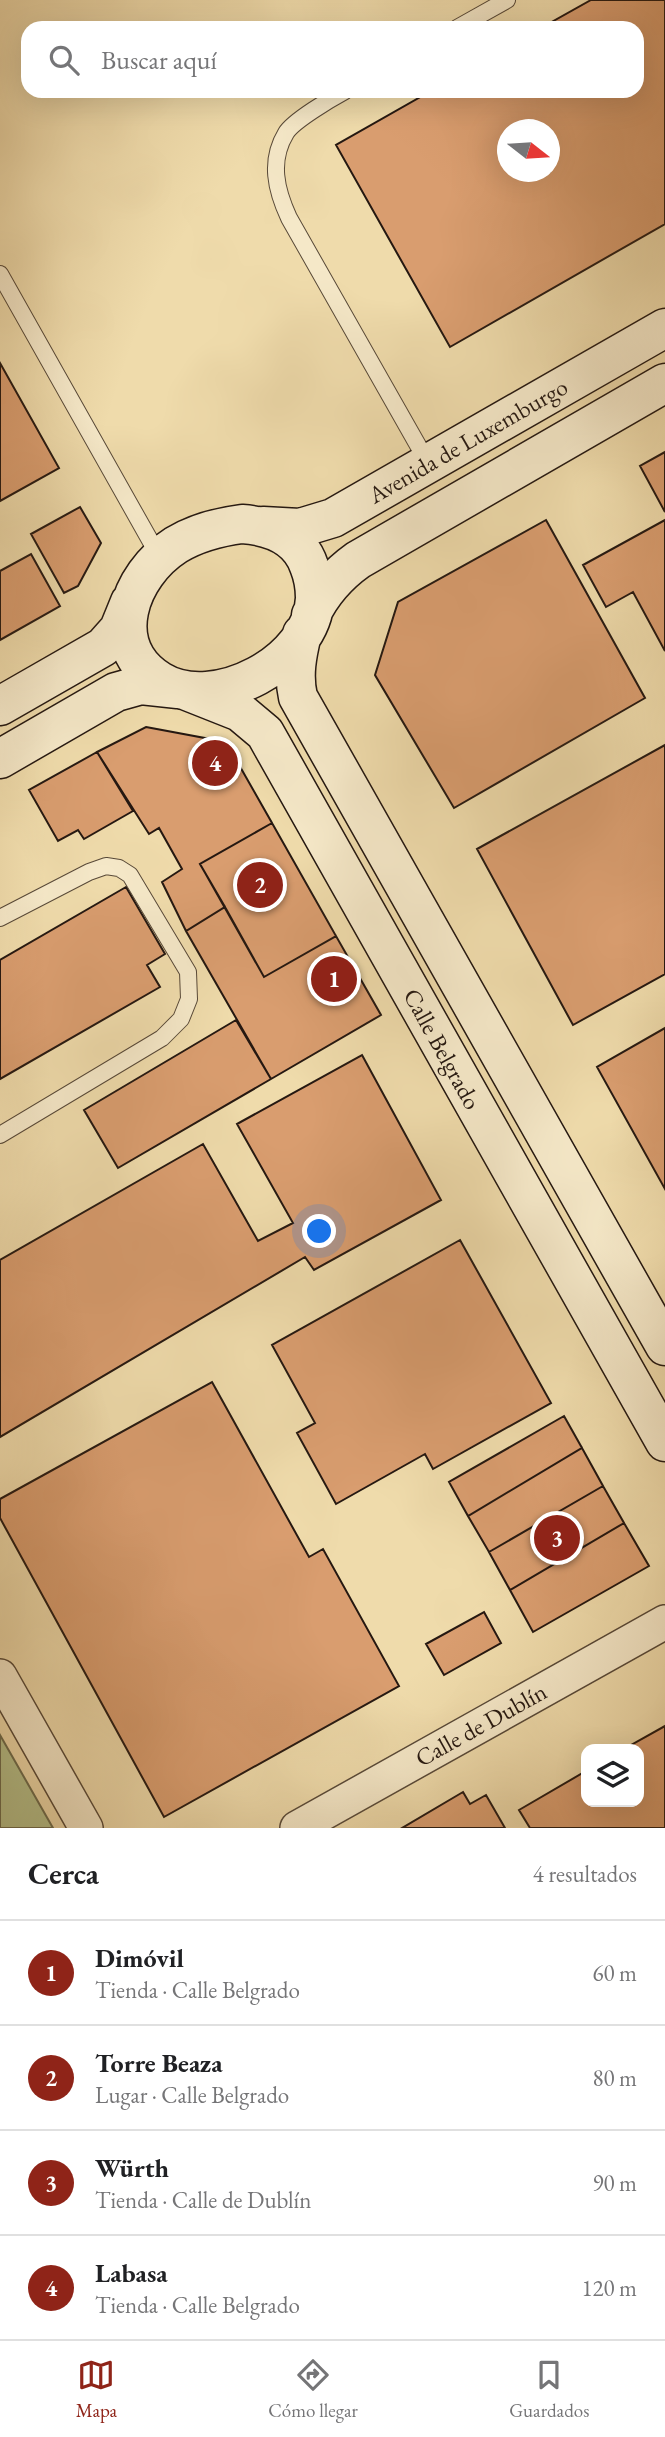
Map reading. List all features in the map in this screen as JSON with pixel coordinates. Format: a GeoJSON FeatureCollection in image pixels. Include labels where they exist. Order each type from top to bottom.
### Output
{"type":"FeatureCollection","features":[{"type":"Feature","properties":{"kind":"main road","name":"Avenida de Luxemburgo"},"geometry":{"type":"LineString","coordinates":[[263,526],[291,528],[316,525],[333,518],[665,328]]}},
{"type":"Feature","properties":{"kind":"main road","name":"Avenida de Luxemburgo"},"geometry":{"type":"LineString","coordinates":[[307,624],[325,591],[358,560],[665,383]]}},
{"type":"Feature","properties":{"kind":"main road"},"geometry":{"type":"LineString","coordinates":[[0,706],[103,647],[119,629],[144,575],[177,545],[208,531],[242,524],[263,526],[282,533],[307,559],[315,599],[307,624],[277,662],[260,674],[220,690],[184,690],[141,685],[116,692],[0,759]]}},
{"type":"Feature","properties":{"kind":"main road"},"geometry":{"type":"LineString","coordinates":[[132,597],[127,617],[129,638],[137,656],[149,674],[184,690]]}},
{"type":"Feature","properties":{"kind":"main road","name":"Calle Belgrado"},"geometry":{"type":"LineString","coordinates":[[307,624],[297,654],[295,682],[298,697],[665,1346]]}},
{"type":"Feature","properties":{"kind":"main road","name":"Calle Belgrado"},"geometry":{"type":"LineString","coordinates":[[184,690],[240,712],[265,733],[665,1442]]}},
{"type":"Feature","properties":{"kind":"street","name":"Calle de Dublín"},"geometry":{"type":"LineString","coordinates":[[297,1828],[665,1622]]}},
{"type":"Feature","properties":{"kind":"street"},"geometry":{"type":"LineString","coordinates":[[0,1676],[86,1828]]}},
{"type":"Feature","properties":{"kind":"lane"},"geometry":{"type":"LineString","coordinates":[[470,21],[507,0]]}},
{"type":"Feature","properties":{"kind":"lane"},"geometry":{"type":"LineString","coordinates":[[332,98],[287,131],[275,172],[278,193],[296,230],[428,463]]}},
{"type":"Feature","properties":{"kind":"lane"},"geometry":{"type":"LineString","coordinates":[[0,274],[160,558]]}},
{"type":"Feature","properties":{"kind":"lane"},"geometry":{"type":"LineString","coordinates":[[0,918],[89,872],[106,866],[119,868],[130,875],[188,972],[189,999],[181,1019],[162,1038],[0,1135]]}},
{"type":"Feature","properties":{"kind":"green space"},"geometry":{"type":"Polygon","coordinates":[[[0,1735],[53,1828],[0,1828],[0,1735]]]}},
{"type":"Feature","properties":{"kind":"building"},"geometry":{"type":"Polygon","coordinates":[[[591,0],[665,0],[665,224],[450,347],[336,145],[419,98],[644,98],[644,21],[554,21],[591,0]]]}},
{"type":"Feature","properties":{"kind":"building"},"geometry":{"type":"Polygon","coordinates":[[[0,363],[59,468],[0,501],[0,363]]]}},
{"type":"Feature","properties":{"kind":"building"},"geometry":{"type":"Polygon","coordinates":[[[665,452],[665,512],[640,466],[665,452]]]}},
{"type":"Feature","properties":{"kind":"building"},"geometry":{"type":"Polygon","coordinates":[[[80,507],[101,543],[78,586],[64,593],[31,534],[80,507]]]}},
{"type":"Feature","properties":{"kind":"building"},"geometry":{"type":"Polygon","coordinates":[[[546,520],[645,698],[454,808],[375,675],[398,602],[546,520]]]}},
{"type":"Feature","properties":{"kind":"building"},"geometry":{"type":"Polygon","coordinates":[[[665,520],[665,651],[633,592],[606,607],[583,565],[665,520]]]}},
{"type":"Feature","properties":{"kind":"building"},"geometry":{"type":"Polygon","coordinates":[[[31,554],[60,606],[0,640],[0,571],[31,554]]]}},
{"type":"Feature","properties":{"kind":"building"},"geometry":{"type":"Polygon","coordinates":[[[146,727],[226,742],[272,823],[200,864],[225,907],[186,931],[162,882],[182,869],[159,828],[149,834],[97,752],[146,727]]]}},
{"type":"Feature","properties":{"kind":"building"},"geometry":{"type":"Polygon","coordinates":[[[665,745],[665,974],[573,1025],[477,849],[665,745]]]}},
{"type":"Feature","properties":{"kind":"building"},"geometry":{"type":"Polygon","coordinates":[[[97,752],[133,811],[84,839],[78,830],[58,841],[29,790],[97,752]]]}},
{"type":"Feature","properties":{"kind":"building"},"geometry":{"type":"Polygon","coordinates":[[[272,823],[336,936],[264,977],[200,864],[272,823]]]}},
{"type":"Feature","properties":{"kind":"building"},"geometry":{"type":"Polygon","coordinates":[[[126,887],[165,954],[147,965],[160,987],[0,1079],[0,960],[126,887]]]}},
{"type":"Feature","properties":{"kind":"building"},"geometry":{"type":"Polygon","coordinates":[[[225,907],[264,977],[336,936],[381,1015],[271,1079],[186,931],[225,907]]]}},
{"type":"Feature","properties":{"kind":"building"},"geometry":{"type":"Polygon","coordinates":[[[236,1020],[271,1079],[118,1168],[84,1110],[236,1020]]]}},
{"type":"Feature","properties":{"kind":"building"},"geometry":{"type":"Polygon","coordinates":[[[665,1028],[665,1189],[597,1067],[665,1028]]]}},
{"type":"Feature","properties":{"kind":"building"},"geometry":{"type":"Polygon","coordinates":[[[362,1055],[441,1200],[314,1270],[305,1257],[0,1437],[0,1260],[203,1144],[258,1241],[293,1223],[237,1124],[362,1055]]]}},
{"type":"Feature","properties":{"kind":"building"},"geometry":{"type":"Polygon","coordinates":[[[460,1240],[551,1403],[433,1469],[425,1454],[336,1504],[297,1433],[315,1423],[272,1345],[460,1240]]]}},
{"type":"Feature","properties":{"kind":"building"},"geometry":{"type":"Polygon","coordinates":[[[212,1382],[309,1557],[323,1549],[399,1686],[164,1817],[0,1518],[0,1499],[212,1382]]]}},
{"type":"Feature","properties":{"kind":"building"},"geometry":{"type":"Polygon","coordinates":[[[564,1416],[582,1448],[468,1516],[449,1482],[564,1416]]]}},
{"type":"Feature","properties":{"kind":"building"},"geometry":{"type":"Polygon","coordinates":[[[582,1448],[603,1486],[489,1552],[468,1516],[582,1448]]]}},
{"type":"Feature","properties":{"kind":"building"},"geometry":{"type":"Polygon","coordinates":[[[603,1486],[624,1523],[510,1590],[489,1552],[603,1486]]]}},
{"type":"Feature","properties":{"kind":"building"},"geometry":{"type":"Polygon","coordinates":[[[624,1523],[649,1566],[533,1632],[510,1590],[624,1523]]]}},
{"type":"Feature","properties":{"kind":"building"},"geometry":{"type":"Polygon","coordinates":[[[484,1612],[501,1643],[444,1675],[426,1644],[484,1612]]]}},
{"type":"Feature","properties":{"kind":"building"},"geometry":{"type":"Polygon","coordinates":[[[665,1726],[665,1828],[530,1828],[519,1810],[581,1774],[581,1807],[644,1807],[644,1744],[633,1744],[665,1726]]]}},
{"type":"Feature","properties":{"kind":"building"},"geometry":{"type":"Polygon","coordinates":[[[463,1792],[470,1804],[486,1795],[505,1828],[402,1828],[463,1792]]]}},
{"type":"Feature","properties":{"kind":"place","name":"Labasa"},"geometry":{"type":"Point","coordinates":[215,763]}},
{"type":"Feature","properties":{"kind":"place","name":"Torre Beaza"},"geometry":{"type":"Point","coordinates":[260,885]}},
{"type":"Feature","properties":{"kind":"place","name":"Dimóvil"},"geometry":{"type":"Point","coordinates":[334,979]}},
{"type":"Feature","properties":{"kind":"place","name":"Würth"},"geometry":{"type":"Point","coordinates":[557,1538]}}]}
